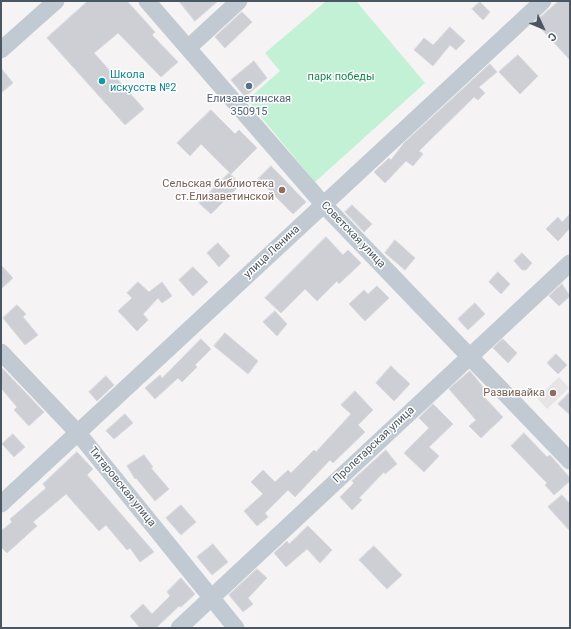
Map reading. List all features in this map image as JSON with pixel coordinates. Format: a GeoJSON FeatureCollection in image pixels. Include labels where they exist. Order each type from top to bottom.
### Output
{"type":"FeatureCollection","features":[{"type":"Feature","properties":{"kind":"street"},"geometry":{"type":"LineString","coordinates":[[1,50],[56,1]]}},
{"type":"Feature","properties":{"kind":"street","name":"Советская улица"},"geometry":{"type":"LineString","coordinates":[[147,1],[323,204],[570,460]]}},
{"type":"Feature","properties":{"kind":"street"},"geometry":{"type":"LineString","coordinates":[[188,48],[239,1]]}},
{"type":"Feature","properties":{"kind":"street","name":"улица Ленина"},"geometry":{"type":"LineString","coordinates":[[1,504],[543,1]]}},
{"type":"Feature","properties":{"kind":"street","name":"Пролетарская улица"},"geometry":{"type":"LineString","coordinates":[[179,628],[570,263]]}},
{"type":"Feature","properties":{"kind":"street","name":"Титаровская улица"},"geometry":{"type":"LineString","coordinates":[[1,352],[78,433],[236,628]]}},
{"type":"Feature","properties":{"kind":"shaded area","name":"Развивайка"},"geometry":{"type":"Polygon","coordinates":[[[559,377],[569,388],[547,409],[537,398],[559,377]]]}},
{"type":"Feature","properties":{"kind":"green space","name":"парк победы"},"geometry":{"type":"Polygon","coordinates":[[[326,1],[356,1],[425,83],[315,182],[247,100],[280,71],[265,53],[326,1]]]}},
{"type":"Feature","properties":{"kind":"building","name":"Школа искусств №2"},"geometry":{"type":"Polygon","coordinates":[[[88,1],[127,1],[155,32],[152,35],[178,62],[161,77],[118,33],[94,53],[144,109],[125,125],[47,38],[88,1]]]}},
{"type":"Feature","properties":{"kind":"building"},"geometry":{"type":"Polygon","coordinates":[[[179,1],[218,1],[195,21],[179,1]]]}},
{"type":"Feature","properties":{"kind":"building"},"geometry":{"type":"Polygon","coordinates":[[[559,1],[570,1],[570,60],[535,22],[559,1]]]}},
{"type":"Feature","properties":{"kind":"building"},"geometry":{"type":"Polygon","coordinates":[[[480,2],[490,12],[483,20],[472,9],[480,2]]]}},
{"type":"Feature","properties":{"kind":"building"},"geometry":{"type":"Polygon","coordinates":[[[242,12],[252,22],[225,48],[215,37],[242,12]]]}},
{"type":"Feature","properties":{"kind":"building"},"geometry":{"type":"Polygon","coordinates":[[[450,27],[465,41],[456,50],[450,45],[433,66],[414,50],[424,38],[433,45],[450,27]]]}},
{"type":"Feature","properties":{"kind":"building"},"geometry":{"type":"Polygon","coordinates":[[[518,55],[538,76],[520,94],[499,72],[518,55]]]}},
{"type":"Feature","properties":{"kind":"building"},"geometry":{"type":"Polygon","coordinates":[[[254,61],[267,78],[245,97],[231,80],[254,61]]]}},
{"type":"Feature","properties":{"kind":"building"},"geometry":{"type":"Polygon","coordinates":[[[490,64],[497,72],[479,87],[485,93],[478,100],[474,97],[419,151],[423,154],[413,166],[406,161],[385,183],[374,172],[389,158],[391,160],[404,143],[490,64]]]}},
{"type":"Feature","properties":{"kind":"building"},"geometry":{"type":"Polygon","coordinates":[[[1,68],[13,83],[1,93],[1,68]]]}},
{"type":"Feature","properties":{"kind":"building"},"geometry":{"type":"Polygon","coordinates":[[[211,110],[235,134],[239,130],[257,148],[231,174],[201,144],[190,156],[177,143],[211,110]]]}},
{"type":"Feature","properties":{"kind":"building","name":"Сельская библиотека ст.Елизаветинской"},"geometry":{"type":"Polygon","coordinates":[[[271,166],[306,202],[293,214],[258,179],[271,166]]]}},
{"type":"Feature","properties":{"kind":"building"},"geometry":{"type":"Polygon","coordinates":[[[229,173],[241,184],[211,214],[199,203],[229,173]]]}},
{"type":"Feature","properties":{"kind":"building"},"geometry":{"type":"Polygon","coordinates":[[[352,205],[372,224],[364,232],[345,212],[352,205]]]}},
{"type":"Feature","properties":{"kind":"building"},"geometry":{"type":"Polygon","coordinates":[[[570,214],[570,228],[558,241],[546,229],[558,217],[562,222],[570,214]]]}},
{"type":"Feature","properties":{"kind":"building"},"geometry":{"type":"Polygon","coordinates":[[[326,237],[343,255],[348,250],[361,263],[339,284],[337,281],[317,301],[305,289],[281,313],[265,298],[326,237]]]}},
{"type":"Feature","properties":{"kind":"building"},"geometry":{"type":"Polygon","coordinates":[[[395,240],[415,258],[405,270],[385,253],[395,240]]]}},
{"type":"Feature","properties":{"kind":"building"},"geometry":{"type":"Polygon","coordinates":[[[218,243],[230,256],[219,267],[207,253],[218,243]]]}},
{"type":"Feature","properties":{"kind":"building"},"geometry":{"type":"Polygon","coordinates":[[[522,253],[532,263],[526,270],[522,270],[514,261],[522,253]]]}},
{"type":"Feature","properties":{"kind":"building"},"geometry":{"type":"Polygon","coordinates":[[[1,265],[13,278],[1,289],[1,265]]]}},
{"type":"Feature","properties":{"kind":"building"},"geometry":{"type":"Polygon","coordinates":[[[193,267],[208,282],[193,296],[179,280],[193,267]]]}},
{"type":"Feature","properties":{"kind":"building"},"geometry":{"type":"Polygon","coordinates":[[[498,272],[510,284],[501,294],[489,282],[498,272]]]}},
{"type":"Feature","properties":{"kind":"building"},"geometry":{"type":"Polygon","coordinates":[[[138,282],[149,292],[162,282],[172,296],[162,303],[158,298],[143,314],[148,320],[137,331],[118,311],[132,298],[127,293],[138,282]]]}},
{"type":"Feature","properties":{"kind":"building"},"geometry":{"type":"Polygon","coordinates":[[[562,284],[570,296],[559,306],[549,296],[562,284]]]}},
{"type":"Feature","properties":{"kind":"building"},"geometry":{"type":"Polygon","coordinates":[[[377,286],[389,298],[365,321],[349,304],[364,290],[368,294],[377,286]]]}},
{"type":"Feature","properties":{"kind":"building"},"geometry":{"type":"Polygon","coordinates":[[[475,303],[485,314],[468,330],[458,319],[475,303]]]}},
{"type":"Feature","properties":{"kind":"building"},"geometry":{"type":"Polygon","coordinates":[[[17,305],[26,314],[23,317],[38,335],[25,345],[3,318],[17,305]]]}},
{"type":"Feature","properties":{"kind":"building"},"geometry":{"type":"Polygon","coordinates":[[[275,311],[287,324],[277,336],[263,322],[275,311]]]}},
{"type":"Feature","properties":{"kind":"building"},"geometry":{"type":"Polygon","coordinates":[[[225,333],[258,361],[248,374],[214,346],[225,333]]]}},
{"type":"Feature","properties":{"kind":"building"},"geometry":{"type":"Polygon","coordinates":[[[201,339],[211,349],[195,365],[197,367],[182,382],[178,378],[155,399],[145,388],[160,375],[162,378],[201,339]]]}},
{"type":"Feature","properties":{"kind":"building"},"geometry":{"type":"Polygon","coordinates":[[[503,339],[517,353],[508,363],[493,348],[503,339]]]}},
{"type":"Feature","properties":{"kind":"building"},"geometry":{"type":"Polygon","coordinates":[[[556,354],[567,365],[558,374],[547,363],[556,354]]]}},
{"type":"Feature","properties":{"kind":"building"},"geometry":{"type":"Polygon","coordinates":[[[391,366],[410,384],[394,401],[376,383],[391,366]]]}},
{"type":"Feature","properties":{"kind":"building"},"geometry":{"type":"Polygon","coordinates":[[[1,367],[44,412],[29,426],[14,410],[17,407],[1,388],[1,367]]]}},
{"type":"Feature","properties":{"kind":"building"},"geometry":{"type":"Polygon","coordinates":[[[470,371],[488,393],[484,397],[503,417],[481,438],[469,426],[476,420],[449,389],[470,371]]]}},
{"type":"Feature","properties":{"kind":"building"},"geometry":{"type":"Polygon","coordinates":[[[106,376],[114,385],[97,401],[89,392],[106,376]]]}},
{"type":"Feature","properties":{"kind":"building"},"geometry":{"type":"Polygon","coordinates":[[[355,391],[373,410],[358,425],[365,432],[333,463],[330,460],[295,497],[288,490],[265,513],[268,517],[257,526],[244,511],[263,494],[251,482],[263,470],[275,482],[288,470],[291,473],[314,450],[316,452],[351,414],[341,405],[355,391]]]}},
{"type":"Feature","properties":{"kind":"building"},"geometry":{"type":"Polygon","coordinates":[[[570,392],[570,415],[558,404],[570,392]]]}},
{"type":"Feature","properties":{"kind":"building"},"geometry":{"type":"Polygon","coordinates":[[[433,404],[453,424],[429,447],[439,456],[424,472],[404,453],[429,428],[419,418],[433,404]]]}},
{"type":"Feature","properties":{"kind":"building"},"geometry":{"type":"Polygon","coordinates":[[[125,414],[133,423],[114,439],[106,431],[125,414]]]}},
{"type":"Feature","properties":{"kind":"building"},"geometry":{"type":"Polygon","coordinates":[[[524,433],[547,457],[550,455],[570,478],[570,481],[554,495],[545,485],[547,483],[511,446],[524,433]]]}},
{"type":"Feature","properties":{"kind":"building"},"geometry":{"type":"Polygon","coordinates":[[[13,434],[25,447],[14,457],[2,444],[13,434]]]}},
{"type":"Feature","properties":{"kind":"building"},"geometry":{"type":"Polygon","coordinates":[[[386,450],[397,464],[385,474],[384,472],[359,498],[362,500],[352,510],[340,497],[354,483],[352,481],[386,450]]]}},
{"type":"Feature","properties":{"kind":"building"},"geometry":{"type":"Polygon","coordinates":[[[77,452],[93,469],[87,475],[154,552],[140,562],[130,548],[127,550],[106,525],[99,531],[66,494],[33,522],[37,526],[7,553],[1,547],[1,531],[12,522],[10,519],[46,488],[43,484],[77,452]]]}},
{"type":"Feature","properties":{"kind":"building"},"geometry":{"type":"Polygon","coordinates":[[[144,455],[153,467],[151,468],[169,489],[155,501],[136,478],[135,479],[127,466],[144,455]]]}},
{"type":"Feature","properties":{"kind":"building"},"geometry":{"type":"Polygon","coordinates":[[[562,495],[570,504],[570,531],[548,507],[562,495]]]}},
{"type":"Feature","properties":{"kind":"building"},"geometry":{"type":"Polygon","coordinates":[[[181,505],[196,522],[181,535],[166,518],[181,505]]]}},
{"type":"Feature","properties":{"kind":"building"},"geometry":{"type":"Polygon","coordinates":[[[308,526],[332,550],[320,563],[307,549],[286,567],[274,553],[287,541],[289,544],[308,526]]]}},
{"type":"Feature","properties":{"kind":"building"},"geometry":{"type":"Polygon","coordinates":[[[213,544],[228,562],[212,575],[197,557],[213,544]]]}},
{"type":"Feature","properties":{"kind":"building"},"geometry":{"type":"Polygon","coordinates":[[[374,546],[402,575],[387,589],[359,560],[374,546]]]}},
{"type":"Feature","properties":{"kind":"building"},"geometry":{"type":"Polygon","coordinates":[[[257,569],[267,578],[248,598],[253,604],[243,612],[229,595],[257,569]]]}},
{"type":"Feature","properties":{"kind":"building"},"geometry":{"type":"Polygon","coordinates":[[[181,578],[195,594],[181,607],[179,606],[156,628],[140,628],[130,616],[143,604],[152,614],[170,596],[167,592],[181,578]]]}},
{"type":"Feature","properties":{"kind":"place","name":"Школа искусств №2"},"geometry":{"type":"Point","coordinates":[102,81]}},
{"type":"Feature","properties":{"kind":"place","name":"Елизаветинская 350915"},"geometry":{"type":"Point","coordinates":[249,86]}},
{"type":"Feature","properties":{"kind":"place","name":"Сельская библиотека ст.Елизаветинской"},"geometry":{"type":"Point","coordinates":[282,190]}},
{"type":"Feature","properties":{"kind":"place","name":"Развивайка"},"geometry":{"type":"Point","coordinates":[553,393]}}]}
